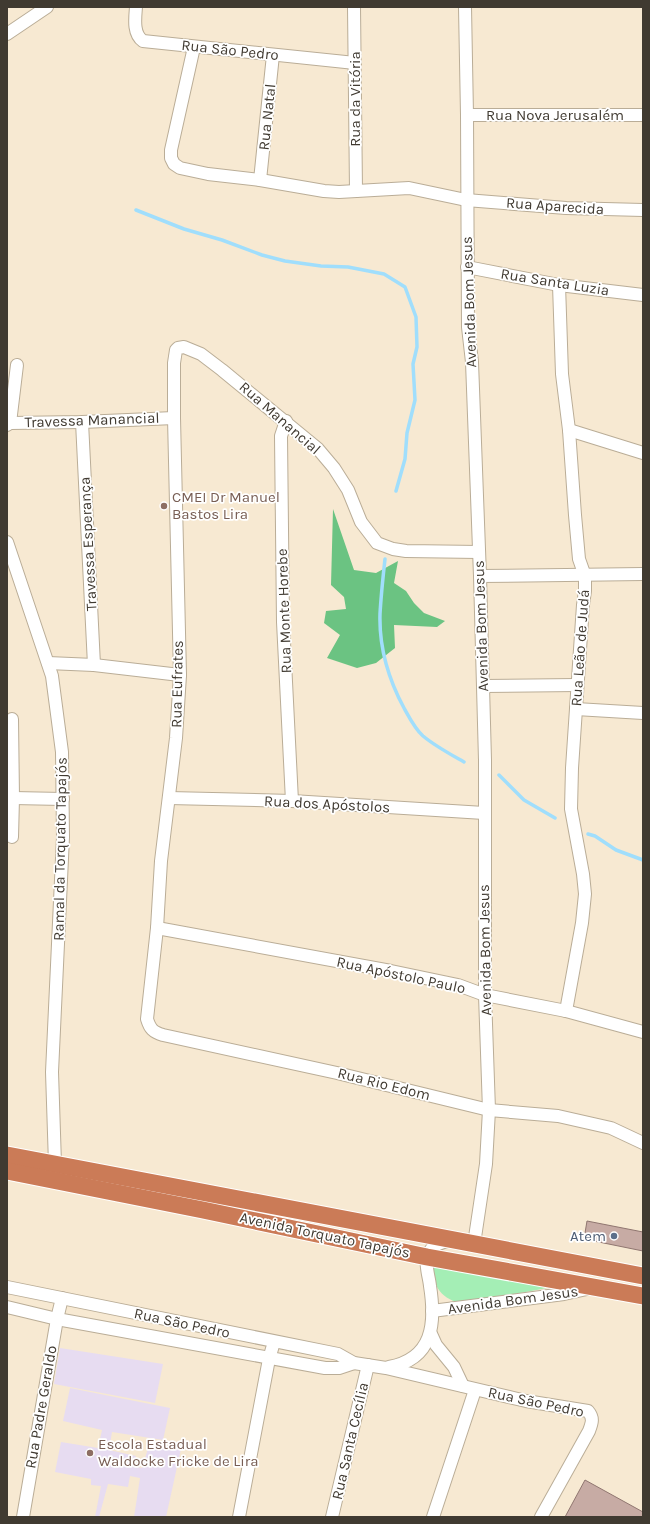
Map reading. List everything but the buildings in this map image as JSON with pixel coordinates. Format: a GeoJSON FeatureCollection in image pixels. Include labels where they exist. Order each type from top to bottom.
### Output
{"type":"FeatureCollection","features":[{"type":"Feature","properties":{"kind":"highway","name":"Avenida Torquato Tapajós"},"geometry":{"type":"LineString","coordinates":[[7,1155],[219,1194],[643,1276]]}},
{"type":"Feature","properties":{"kind":"highway","name":"Avenida Torquato Tapajós"},"geometry":{"type":"LineString","coordinates":[[7,1171],[427,1257],[643,1296]]}},
{"type":"Feature","properties":{"kind":"street"},"geometry":{"type":"LineString","coordinates":[[7,34],[47,7]]}},
{"type":"Feature","properties":{"kind":"street","name":"Rua São Pedro"},"geometry":{"type":"LineString","coordinates":[[136,7],[136,31],[138,37],[143,41],[354,63]]}},
{"type":"Feature","properties":{"kind":"street","name":"Rua da Vitória"},"geometry":{"type":"LineString","coordinates":[[354,7],[356,190]]}},
{"type":"Feature","properties":{"kind":"street","name":"Avenida Bom Jesus"},"geometry":{"type":"LineString","coordinates":[[465,7],[468,327],[472,362],[485,760],[485,995],[489,1110],[486,1164],[474,1244]]}},
{"type":"Feature","properties":{"kind":"street","name":"Rua Aparecida"},"geometry":{"type":"LineString","coordinates":[[194,47],[172,143],[171,158],[174,164],[180,168],[208,174],[260,180],[324,191],[338,192],[409,188],[466,200],[566,208],[643,210]]}},
{"type":"Feature","properties":{"kind":"street","name":"Rua Natal"},"geometry":{"type":"LineString","coordinates":[[260,180],[273,55]]}},
{"type":"Feature","properties":{"kind":"street","name":"Rua Nova Jerusalém"},"geometry":{"type":"LineString","coordinates":[[467,115],[643,115]]}},
{"type":"Feature","properties":{"kind":"street","name":"Rua Santa Luzia"},"geometry":{"type":"LineString","coordinates":[[467,267],[559,285],[643,295]]}},
{"type":"Feature","properties":{"kind":"street","name":"Rua Leão de Judá"},"geometry":{"type":"LineString","coordinates":[[559,285],[562,374],[569,430],[579,559],[585,576],[572,768],[571,809],[583,874],[585,894],[582,922],[566,1011]]}},
{"type":"Feature","properties":{"kind":"street","name":"Rua Manancial"},"geometry":{"type":"LineString","coordinates":[[174,363],[175,353],[178,348],[189,348],[201,354],[318,448],[334,468],[348,490],[361,522],[377,543],[393,549],[406,551],[479,552]]}},
{"type":"Feature","properties":{"kind":"street","name":"Rua Eufrates"},"geometry":{"type":"LineString","coordinates":[[148,1004],[157,928],[161,861],[176,738],[180,675],[174,363]]}},
{"type":"Feature","properties":{"kind":"street","name":"Travessa Manancial"},"geometry":{"type":"LineString","coordinates":[[18,365],[8,424],[174,418]]}},
{"type":"Feature","properties":{"kind":"street","name":"Rua Monte Horebe"},"geometry":{"type":"LineString","coordinates":[[286,421],[281,436],[283,622],[292,801]]}},
{"type":"Feature","properties":{"kind":"street","name":"Travessa Esperança"},"geometry":{"type":"LineString","coordinates":[[82,422],[94,665]]}},
{"type":"Feature","properties":{"kind":"street"},"geometry":{"type":"LineString","coordinates":[[569,430],[643,453]]}},
{"type":"Feature","properties":{"kind":"street","name":"Ramal da Torquato Tapajós"},"geometry":{"type":"LineString","coordinates":[[7,542],[52,676],[62,752],[62,875],[52,1072],[55,1164]]}},
{"type":"Feature","properties":{"kind":"street"},"geometry":{"type":"LineString","coordinates":[[480,576],[585,576],[643,574]]}},
{"type":"Feature","properties":{"kind":"street"},"geometry":{"type":"LineString","coordinates":[[48,663],[94,665],[180,675]]}},
{"type":"Feature","properties":{"kind":"street"},"geometry":{"type":"LineString","coordinates":[[483,686],[577,685]]}},
{"type":"Feature","properties":{"kind":"street"},"geometry":{"type":"LineString","coordinates":[[576,709],[643,713]]}},
{"type":"Feature","properties":{"kind":"street"},"geometry":{"type":"LineString","coordinates":[[12,718],[12,837]]}},
{"type":"Feature","properties":{"kind":"street"},"geometry":{"type":"LineString","coordinates":[[13,798],[63,799]]}},
{"type":"Feature","properties":{"kind":"street","name":"Rua dos Apóstolos"},"geometry":{"type":"LineString","coordinates":[[169,798],[292,801],[484,813]]}},
{"type":"Feature","properties":{"kind":"street","name":"Rua Apóstolo Paulo"},"geometry":{"type":"LineString","coordinates":[[157,928],[391,970],[458,985],[485,995],[566,1011],[643,1032]]}},
{"type":"Feature","properties":{"kind":"street","name":"Rua Rio Edom"},"geometry":{"type":"LineString","coordinates":[[148,1004],[147,1019],[150,1028],[155,1033],[337,1073],[489,1110],[558,1116],[611,1128],[643,1143]]}},
{"type":"Feature","properties":{"kind":"street"},"geometry":{"type":"LineString","coordinates":[[386,1368],[399,1365],[415,1357],[420,1353],[430,1334],[432,1299],[426,1263],[427,1257],[434,1246],[453,1240]]}},
{"type":"Feature","properties":{"kind":"street","name":"Rua São Pedro"},"geometry":{"type":"LineString","coordinates":[[7,1287],[338,1354],[354,1363],[386,1368],[526,1401],[588,1411],[592,1415],[589,1431],[541,1517]]}},
{"type":"Feature","properties":{"kind":"street","name":"Avenida Bom Jesus"},"geometry":{"type":"LineString","coordinates":[[432,1311],[564,1294],[593,1287]]}},
{"type":"Feature","properties":{"kind":"street","name":"Rua Padre Geraldo"},"geometry":{"type":"LineString","coordinates":[[23,1517],[57,1319],[62,1298]]}},
{"type":"Feature","properties":{"kind":"street","name":"Rua São Pedro"},"geometry":{"type":"LineString","coordinates":[[7,1307],[57,1319],[269,1359],[331,1369],[354,1363]]}},
{"type":"Feature","properties":{"kind":"street"},"geometry":{"type":"LineString","coordinates":[[430,1334],[436,1345],[454,1367],[463,1386]]}},
{"type":"Feature","properties":{"kind":"street"},"geometry":{"type":"LineString","coordinates":[[239,1517],[269,1359],[274,1342]]}},
{"type":"Feature","properties":{"kind":"street","name":"Rua Santa Cecília"},"geometry":{"type":"LineString","coordinates":[[332,1517],[368,1365]]}},
{"type":"Feature","properties":{"kind":"street"},"geometry":{"type":"LineString","coordinates":[[433,1517],[475,1390]]}},
{"type":"Feature","properties":{"kind":"shaded area"},"geometry":{"type":"Polygon","coordinates":[[[60,1348],[163,1364],[155,1403],[54,1384],[60,1348]]]}},
{"type":"Feature","properties":{"kind":"shaded area","name":"Escola Estadual Waldocke Fricke de Lira"},"geometry":{"type":"Polygon","coordinates":[[[70,1388],[170,1408],[163,1440],[112,1432],[109,1450],[136,1456],[133,1466],[142,1468],[150,1442],[181,1449],[166,1517],[134,1517],[140,1478],[130,1476],[128,1487],[108,1484],[99,1517],[95,1517],[101,1486],[91,1485],[91,1479],[55,1472],[61,1442],[98,1448],[102,1430],[63,1421],[70,1388]]]}},
{"type":"Feature","properties":{"kind":"green space"},"geometry":{"type":"Polygon","coordinates":[[[333,509],[354,570],[376,573],[398,561],[394,583],[406,591],[414,603],[424,613],[445,621],[437,627],[394,625],[395,648],[376,663],[357,668],[327,658],[340,635],[324,623],[326,611],[346,609],[344,597],[331,585],[333,509]]]}},
{"type":"Feature","properties":{"kind":"green space"},"geometry":{"type":"Polygon","coordinates":[[[435,1264],[547,1288],[469,1304],[461,1303],[453,1301],[441,1293],[437,1287],[434,1280],[435,1264]]]}},
{"type":"Feature","properties":{"kind":"waterway"},"geometry":{"type":"LineString","coordinates":[[136,210],[184,229],[222,240],[262,255],[285,261],[321,266],[348,267],[384,274],[405,287],[416,317],[417,347],[413,364],[415,400],[407,433],[405,459],[396,491]]}},
{"type":"Feature","properties":{"kind":"waterway"},"geometry":{"type":"LineString","coordinates":[[385,559],[380,607],[380,626],[383,651],[394,686],[408,715],[420,733],[438,747],[464,762]]}},
{"type":"Feature","properties":{"kind":"waterway"},"geometry":{"type":"LineString","coordinates":[[499,775],[524,800],[555,818]]}},
{"type":"Feature","properties":{"kind":"waterway"},"geometry":{"type":"LineString","coordinates":[[588,834],[595,836],[616,850],[643,860]]}},
{"type":"Feature","properties":{"kind":"place","name":"CMEI Dr Manuel Bastos Lira"},"geometry":{"type":"Point","coordinates":[164,506]}},
{"type":"Feature","properties":{"kind":"place","name":"Atem"},"geometry":{"type":"Point","coordinates":[614,1236]}},
{"type":"Feature","properties":{"kind":"place","name":"Escola Estadual Waldocke Fricke de Lira"},"geometry":{"type":"Point","coordinates":[90,1453]}}]}
